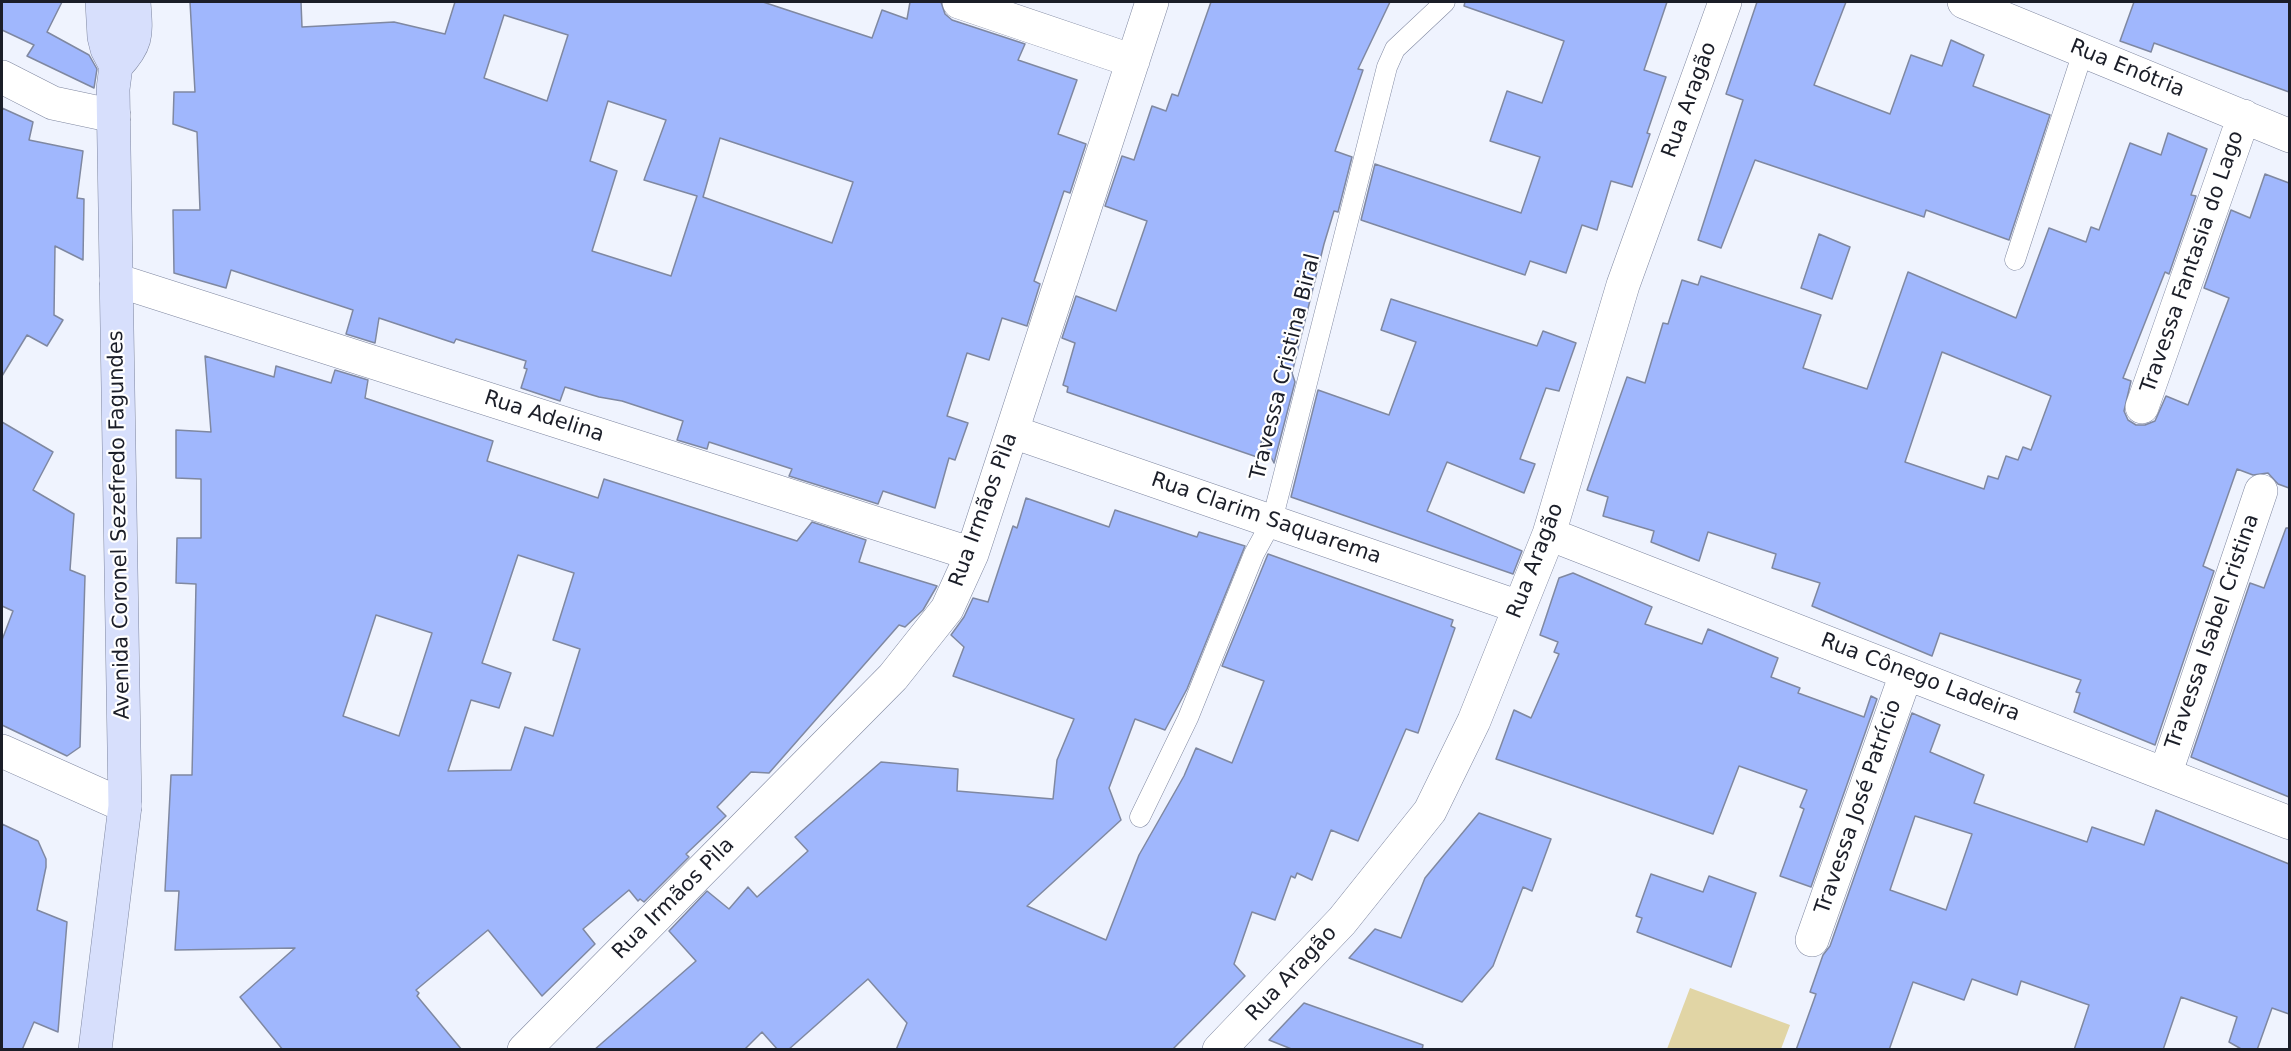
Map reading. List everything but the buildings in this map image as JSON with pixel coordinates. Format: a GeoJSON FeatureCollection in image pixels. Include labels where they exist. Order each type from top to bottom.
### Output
{"type":"FeatureCollection","features":[{"type":"Feature","properties":{"kind":"main road","name":"Avenida Coronel Sezefredo Fagundes"},"geometry":{"type":"LineString","coordinates":[[95,1050],[125,806],[114,116],[116,66],[106,49],[102,2]]}},
{"type":"Feature","properties":{"kind":"main road"},"geometry":{"type":"LineString","coordinates":[[116,66],[132,49],[136,34],[134,2]]}},
{"type":"Feature","properties":{"kind":"street"},"geometry":{"type":"LineString","coordinates":[[959,2],[1133,61]]}},
{"type":"Feature","properties":{"kind":"street","name":"Rua Irmãos Pìla"},"geometry":{"type":"LineString","coordinates":[[525,1050],[893,677],[947,609],[972,554],[1152,2]]}},
{"type":"Feature","properties":{"kind":"street","name":"Rua Aragão"},"geometry":{"type":"LineString","coordinates":[[1219,1050],[1342,921],[1430,811],[1474,721],[1549,534],[1623,285],[1725,2]]}},
{"type":"Feature","properties":{"kind":"street","name":"Rua Enótria"},"geometry":{"type":"LineString","coordinates":[[1964,2],[2289,136]]}},
{"type":"Feature","properties":{"kind":"street"},"geometry":{"type":"LineString","coordinates":[[2,77],[53,102],[114,116]]}},
{"type":"Feature","properties":{"kind":"street","name":"Travessa Fantasia do Lago"},"geometry":{"type":"LineString","coordinates":[[2142,407],[2244,116]]}},
{"type":"Feature","properties":{"kind":"street","name":"Rua Adelina"},"geometry":{"type":"LineString","coordinates":[[116,280],[972,554]]}},
{"type":"Feature","properties":{"kind":"street","name":"Rua Clarim Saquarema"},"geometry":{"type":"LineString","coordinates":[[1013,432],[1519,607]]}},
{"type":"Feature","properties":{"kind":"street","name":"Travessa Isabel Cristina"},"geometry":{"type":"LineString","coordinates":[[2166,772],[2261,491]]}},
{"type":"Feature","properties":{"kind":"street","name":"Rua Cônego Ladeira"},"geometry":{"type":"LineString","coordinates":[[1549,534],[1906,674],[2166,772],[2289,823]]}},
{"type":"Feature","properties":{"kind":"street","name":"Travessa José Patrício"},"geometry":{"type":"LineString","coordinates":[[1812,940],[1906,674]]}},
{"type":"Feature","properties":{"kind":"street"},"geometry":{"type":"LineString","coordinates":[[2,751],[125,806]]}},
{"type":"Feature","properties":{"kind":"lane","name":"Travessa Cristina Biral"},"geometry":{"type":"LineString","coordinates":[[1140,817],[1188,718],[1254,554],[1272,521],[1387,67],[1395,49],[1445,2]]}},
{"type":"Feature","properties":{"kind":"lane"},"geometry":{"type":"LineString","coordinates":[[2015,260],[2083,52]]}},
{"type":"Feature","properties":{"kind":"shaded area"},"geometry":{"type":"Polygon","coordinates":[[[1690,988],[1790,1025],[1781,1049],[1667,1049],[1690,988]]]}}]}
